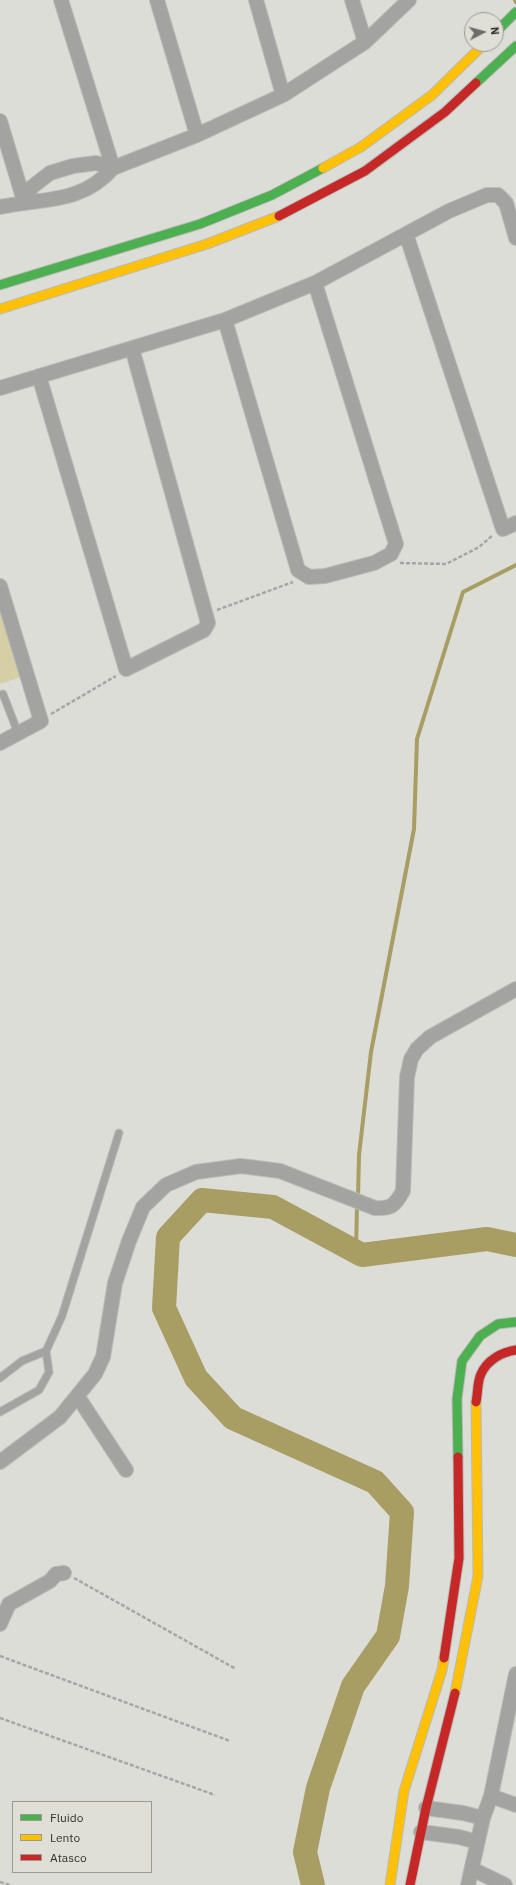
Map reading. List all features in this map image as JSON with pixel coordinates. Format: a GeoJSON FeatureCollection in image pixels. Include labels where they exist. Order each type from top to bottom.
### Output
{"type":"FeatureCollection","features":[{"type":"Feature","properties":{"kind":"street"},"geometry":{"type":"LineString","coordinates":[[61,0],[113,168]]}},
{"type":"Feature","properties":{"kind":"street"},"geometry":{"type":"LineString","coordinates":[[157,0],[197,135]]}},
{"type":"Feature","properties":{"kind":"street"},"geometry":{"type":"LineString","coordinates":[[256,0],[283,94]]}},
{"type":"Feature","properties":{"kind":"street"},"geometry":{"type":"LineString","coordinates":[[352,0],[365,42]]}},
{"type":"Feature","properties":{"kind":"street"},"geometry":{"type":"LineString","coordinates":[[0,206],[24,201],[41,202],[59,199],[91,188],[104,179],[113,168],[197,135],[283,94],[365,42],[409,0]]}},
{"type":"Feature","properties":{"kind":"street"},"geometry":{"type":"LineString","coordinates":[[504,24],[516,12]]}},
{"type":"Feature","properties":{"kind":"street"},"geometry":{"type":"LineString","coordinates":[[0,309],[207,244],[280,215],[365,171],[445,112],[516,46]]}},
{"type":"Feature","properties":{"kind":"street"},"geometry":{"type":"LineString","coordinates":[[0,285],[200,224],[272,195],[361,147],[432,95],[476,52]]}},
{"type":"Feature","properties":{"kind":"street"},"geometry":{"type":"LineString","coordinates":[[0,121],[24,201]]}},
{"type":"Feature","properties":{"kind":"street"},"geometry":{"type":"LineString","coordinates":[[24,201],[32,186],[50,173],[73,166],[96,163],[113,168]]}},
{"type":"Feature","properties":{"kind":"street"},"geometry":{"type":"LineString","coordinates":[[0,388],[225,320],[315,283],[449,210],[487,195],[498,195],[506,203],[516,238]]}},
{"type":"Feature","properties":{"kind":"street"},"geometry":{"type":"LineString","coordinates":[[406,234],[510,526]]}},
{"type":"Feature","properties":{"kind":"street"},"geometry":{"type":"LineString","coordinates":[[225,320],[298,570],[309,577],[326,576],[374,563],[391,554],[396,544],[315,283]]}},
{"type":"Feature","properties":{"kind":"street"},"geometry":{"type":"LineString","coordinates":[[39,376],[126,669],[204,630],[208,623],[207,613],[132,348]]}},
{"type":"Feature","properties":{"kind":"street"},"geometry":{"type":"LineString","coordinates":[[0,586],[41,721],[0,743]]}},
{"type":"Feature","properties":{"kind":"street"},"geometry":{"type":"LineString","coordinates":[[0,1462],[60,1417],[78,1397],[95,1374],[103,1357],[115,1283],[129,1241],[143,1207],[166,1185],[196,1172],[241,1166],[280,1171],[375,1208],[386,1208],[397,1202],[403,1191],[407,1077],[411,1059],[417,1049],[430,1037],[516,988]]}},
{"type":"Feature","properties":{"kind":"street"},"geometry":{"type":"LineString","coordinates":[[390,1885],[404,1791],[442,1670],[459,1558],[457,1399],[462,1361],[480,1336],[498,1324],[516,1322]]}},
{"type":"Feature","properties":{"kind":"street"},"geometry":{"type":"LineString","coordinates":[[410,1885],[426,1808],[459,1678],[478,1576],[476,1403],[481,1374],[494,1359],[504,1352],[516,1350]]}},
{"type":"Feature","properties":{"kind":"street"},"geometry":{"type":"LineString","coordinates":[[78,1397],[126,1470]]}},
{"type":"Feature","properties":{"kind":"street"},"geometry":{"type":"LineString","coordinates":[[1,1617],[9,1604],[50,1581],[56,1574],[64,1573]]}},
{"type":"Feature","properties":{"kind":"street"},"geometry":{"type":"LineString","coordinates":[[442,1670],[459,1678]]}},
{"type":"Feature","properties":{"kind":"street"},"geometry":{"type":"LineString","coordinates":[[468,1885],[483,1818],[491,1796],[511,1725],[516,1674]]}},
{"type":"Feature","properties":{"kind":"street"},"geometry":{"type":"LineString","coordinates":[[491,1796],[516,1805]]}},
{"type":"Feature","properties":{"kind":"street"},"geometry":{"type":"LineString","coordinates":[[426,1808],[463,1812],[483,1818]]}},
{"type":"Feature","properties":{"kind":"street"},"geometry":{"type":"LineString","coordinates":[[421,1832],[459,1837],[477,1842]]}},
{"type":"Feature","properties":{"kind":"street"},"geometry":{"type":"LineString","coordinates":[[472,1869],[505,1885]]}},
{"type":"Feature","properties":{"kind":"lane"},"geometry":{"type":"LineString","coordinates":[[3,694],[18,733]]}},
{"type":"Feature","properties":{"kind":"lane"},"geometry":{"type":"LineString","coordinates":[[0,1412],[39,1390],[49,1372],[46,1351],[62,1316],[119,1133]]}},
{"type":"Feature","properties":{"kind":"lane"},"geometry":{"type":"LineString","coordinates":[[0,1378],[22,1360],[46,1351]]}},
{"type":"Feature","properties":{"kind":"path"},"geometry":{"type":"LineString","coordinates":[[374,563],[446,564],[479,547],[493,534],[510,526]]}},
{"type":"Feature","properties":{"kind":"path"},"geometry":{"type":"LineString","coordinates":[[207,613],[309,577]]}},
{"type":"Feature","properties":{"kind":"path"},"geometry":{"type":"LineString","coordinates":[[41,721],[126,669]]}},
{"type":"Feature","properties":{"kind":"path"},"geometry":{"type":"LineString","coordinates":[[64,1573],[236,1669]]}},
{"type":"Feature","properties":{"kind":"path"},"geometry":{"type":"LineString","coordinates":[[0,1656],[230,1741]]}},
{"type":"Feature","properties":{"kind":"path"},"geometry":{"type":"LineString","coordinates":[[0,1718],[215,1795]]}},
{"type":"Feature","properties":{"kind":"path"},"geometry":{"type":"LineString","coordinates":[[0,1882],[10,1885]]}},
{"type":"Feature","properties":{"kind":"shaded area"},"geometry":{"type":"Polygon","coordinates":[[[0,607],[21,677],[0,684],[0,607]]]}},
{"type":"Feature","properties":{"kind":"waterway"},"geometry":{"type":"LineString","coordinates":[[358,1198],[359,1155],[371,1052],[414,829],[417,739],[463,592],[516,565]]}},
{"type":"Feature","properties":{"kind":"waterway"},"geometry":{"type":"LineString","coordinates":[[313,1885],[305,1852],[318,1788],[353,1686],[388,1636],[397,1586],[402,1512],[375,1482],[233,1418],[196,1378],[164,1308],[168,1237],[202,1200],[273,1207],[362,1255],[487,1239],[516,1245]]}},
{"type":"Feature","properties":{"kind":"waterway"},"geometry":{"type":"LineString","coordinates":[[356,1252],[357,1205]]}},
{"type":"Feature","properties":{"kind":"traffic: fast"},"geometry":{"type":"LineString","coordinates":[[504,24],[516,12]]}},
{"type":"Feature","properties":{"kind":"traffic: fast"},"geometry":{"type":"LineString","coordinates":[[476,83],[516,46]]}},
{"type":"Feature","properties":{"kind":"traffic: fast"},"geometry":{"type":"LineString","coordinates":[[0,285],[200,224],[272,195],[323,168]]}},
{"type":"Feature","properties":{"kind":"traffic: fast"},"geometry":{"type":"LineString","coordinates":[[458,1457],[457,1399],[462,1361],[480,1336],[498,1324],[516,1322]]}},
{"type":"Feature","properties":{"kind":"traffic: slow"},"geometry":{"type":"LineString","coordinates":[[323,168],[361,147],[432,95],[476,52]]}},
{"type":"Feature","properties":{"kind":"traffic: slow"},"geometry":{"type":"LineString","coordinates":[[0,309],[207,244],[279,216]]}},
{"type":"Feature","properties":{"kind":"traffic: slow"},"geometry":{"type":"LineString","coordinates":[[455,1693],[478,1576],[476,1402]]}},
{"type":"Feature","properties":{"kind":"traffic: slow"},"geometry":{"type":"LineString","coordinates":[[390,1885],[404,1791],[442,1670],[444,1658]]}},
{"type":"Feature","properties":{"kind":"traffic: jam"},"geometry":{"type":"LineString","coordinates":[[279,216],[365,171],[445,112],[476,83]]}},
{"type":"Feature","properties":{"kind":"traffic: jam"},"geometry":{"type":"LineString","coordinates":[[476,1402],[480,1377],[487,1365],[500,1355],[516,1350]]}},
{"type":"Feature","properties":{"kind":"traffic: jam"},"geometry":{"type":"LineString","coordinates":[[444,1658],[459,1558],[458,1457]]}},
{"type":"Feature","properties":{"kind":"traffic: jam"},"geometry":{"type":"LineString","coordinates":[[410,1885],[426,1808],[455,1693]]}}]}
